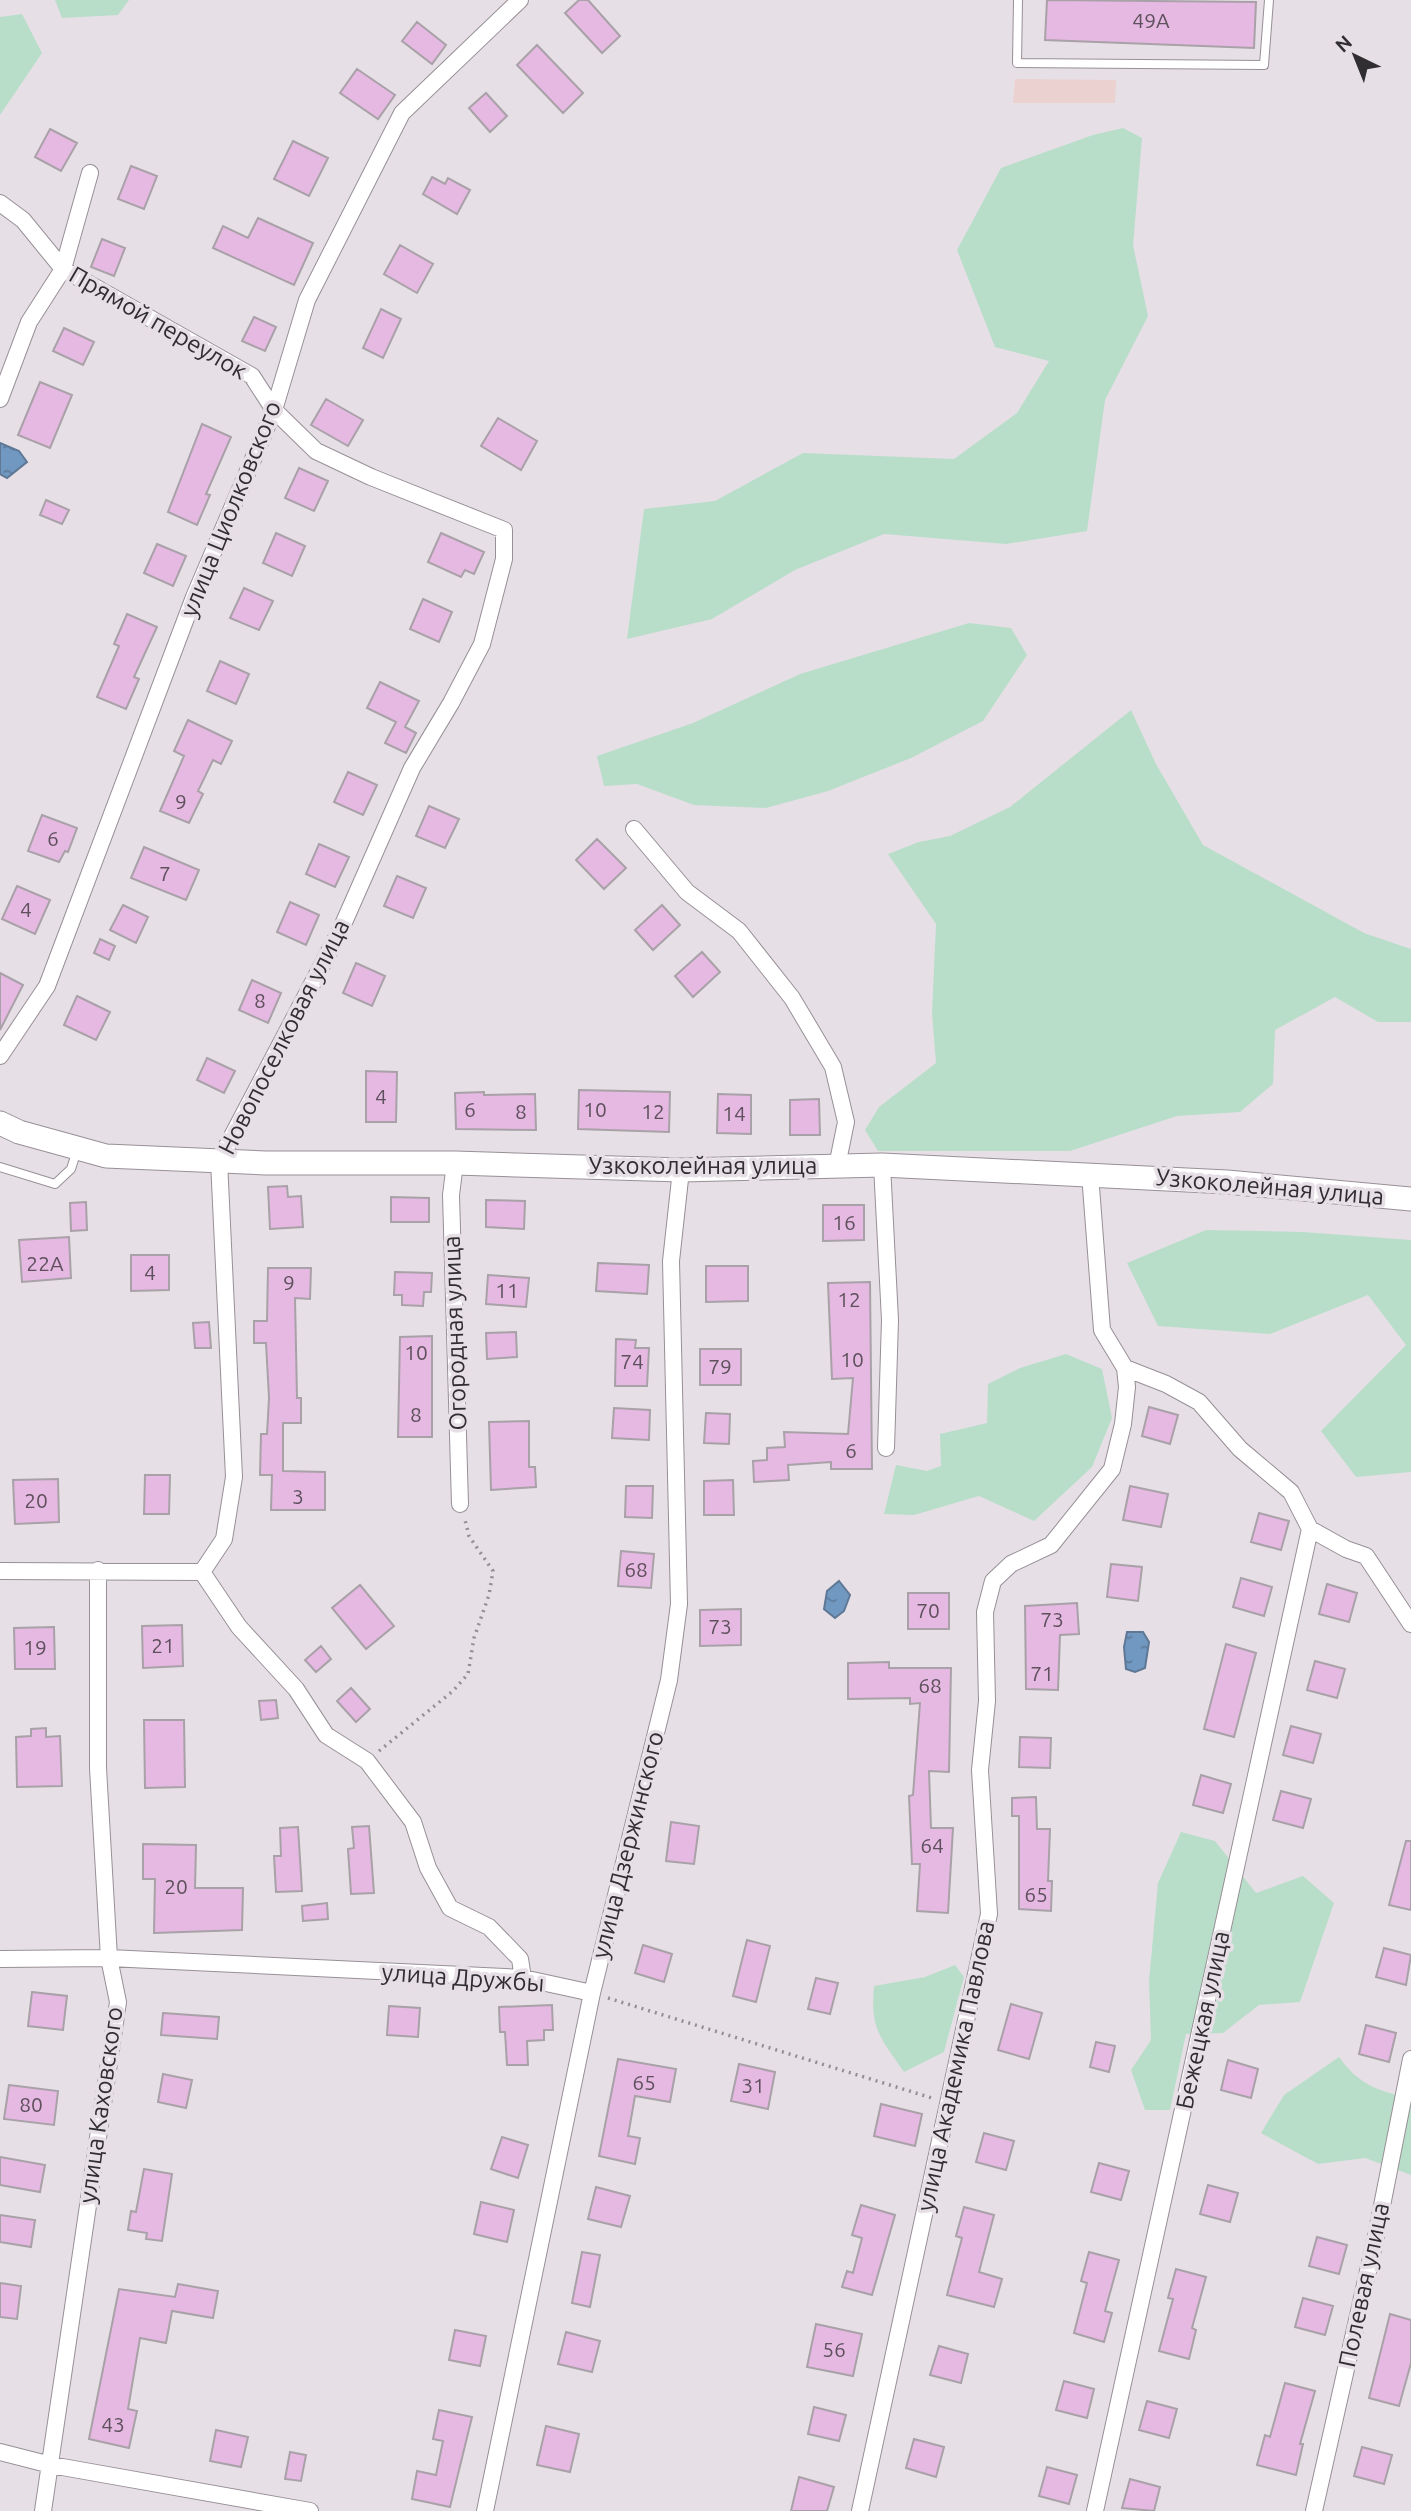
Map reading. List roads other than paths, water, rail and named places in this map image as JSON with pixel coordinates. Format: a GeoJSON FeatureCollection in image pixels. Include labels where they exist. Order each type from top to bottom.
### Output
{"type":"FeatureCollection","features":[{"type":"Feature","properties":{"kind":"street","name":"улица Циолковского"},"geometry":{"type":"LineString","coordinates":[[0,1056],[47,986],[194,597],[274,410],[307,300],[402,113],[520,0]]}},
{"type":"Feature","properties":{"kind":"street"},"geometry":{"type":"LineString","coordinates":[[0,399],[29,323],[63,269],[90,173]]}},
{"type":"Feature","properties":{"kind":"street","name":"Прямой переулок"},"geometry":{"type":"LineString","coordinates":[[0,203],[23,220],[63,269],[252,376],[274,410],[317,451],[371,477],[504,530]]}},
{"type":"Feature","properties":{"kind":"street","name":"Новопоселковая улица"},"geometry":{"type":"LineString","coordinates":[[202,1572],[225,1539],[234,1477],[219,1161],[341,929],[412,768],[482,644],[504,559],[504,530]]}},
{"type":"Feature","properties":{"kind":"street"},"geometry":{"type":"LineString","coordinates":[[634,829],[687,892],[739,931],[792,998],[833,1067],[846,1122],[837,1166]]}},
{"type":"Feature","properties":{"kind":"street","name":"Узкоколейная улица"},"geometry":{"type":"LineString","coordinates":[[0,1123],[106,1156],[219,1161],[455,1163],[681,1170],[882,1165],[1227,1182],[1411,1199]]}},
{"type":"Feature","properties":{"kind":"street","name":"Огородная улица"},"geometry":{"type":"LineString","coordinates":[[455,1163],[451,1195],[460,1504]]}},
{"type":"Feature","properties":{"kind":"street"},"geometry":{"type":"LineString","coordinates":[[882,1165],[890,1320],[886,1448]]}},
{"type":"Feature","properties":{"kind":"street","name":"улица Дзержинского"},"geometry":{"type":"LineString","coordinates":[[485,2511],[592,1993],[668,1680],[678,1604],[671,1261],[681,1170]]}},
{"type":"Feature","properties":{"kind":"street","name":"улица Академика Павлова"},"geometry":{"type":"LineString","coordinates":[[860,2511],[989,1914],[980,1770],[987,1701],[985,1612],[993,1581],[1011,1564],[1051,1545],[1112,1469],[1124,1424],[1127,1387],[1125,1368],[1102,1329],[1090,1174]]}},
{"type":"Feature","properties":{"kind":"street"},"geometry":{"type":"LineString","coordinates":[[1125,1368],[1166,1384],[1199,1402],[1240,1449],[1291,1492],[1310,1529],[1346,1549],[1366,1556],[1411,1624]]}},
{"type":"Feature","properties":{"kind":"street","name":"Бежецкая улица"},"geometry":{"type":"LineString","coordinates":[[1096,2511],[1310,1529]]}},
{"type":"Feature","properties":{"kind":"street","name":"улица Каховского"},"geometry":{"type":"LineString","coordinates":[[43,2511],[51,2465],[52,2435],[118,2002],[108,1958],[98,1768],[98,1570]]}},
{"type":"Feature","properties":{"kind":"street"},"geometry":{"type":"LineString","coordinates":[[0,1572],[202,1572],[239,1627],[296,1689],[327,1735],[367,1761],[413,1822],[428,1868],[450,1908],[489,1927],[520,1959],[523,1978]]}},
{"type":"Feature","properties":{"kind":"street","name":"улица Дружбы"},"geometry":{"type":"LineString","coordinates":[[0,1959],[108,1958],[523,1978],[592,1993]]}},
{"type":"Feature","properties":{"kind":"street","name":"Полевая улица"},"geometry":{"type":"LineString","coordinates":[[1314,2511],[1376,2236],[1411,2059]]}},
{"type":"Feature","properties":{"kind":"street"},"geometry":{"type":"LineString","coordinates":[[0,2452],[51,2465],[310,2511]]}},
{"type":"Feature","properties":{"kind":"lane"},"geometry":{"type":"LineString","coordinates":[[1018,0],[1017,63],[1264,65],[1269,0]]}},
{"type":"Feature","properties":{"kind":"lane"},"geometry":{"type":"LineString","coordinates":[[0,1167],[55,1184],[71,1169],[78,1148]]}},
{"type":"Feature","properties":{"kind":"water"},"geometry":{"type":"Polygon","coordinates":[[[0,443],[19,451],[27,462],[7,478],[0,474],[0,443]]]}},
{"type":"Feature","properties":{"kind":"water"},"geometry":{"type":"Polygon","coordinates":[[[839,1581],[850,1595],[844,1611],[835,1618],[824,1609],[827,1591],[839,1581]]]}},
{"type":"Feature","properties":{"kind":"water"},"geometry":{"type":"Polygon","coordinates":[[[1127,1632],[1143,1632],[1149,1642],[1145,1668],[1135,1672],[1126,1669],[1124,1647],[1127,1632]]]}}]}
